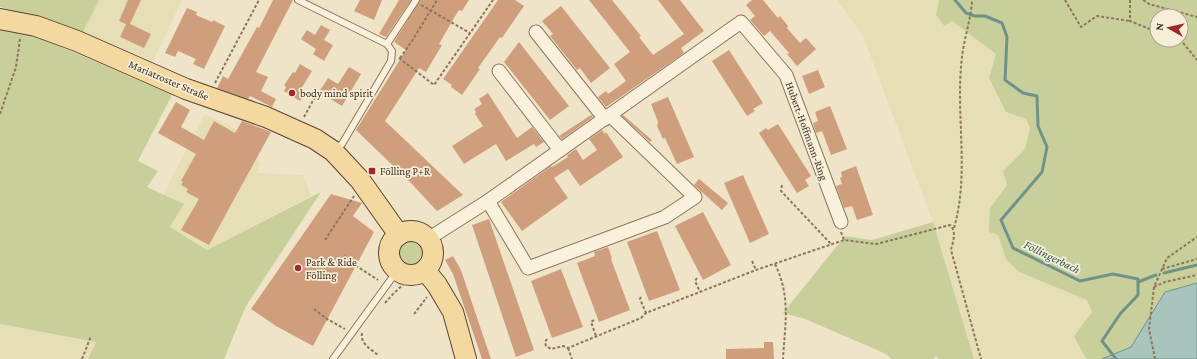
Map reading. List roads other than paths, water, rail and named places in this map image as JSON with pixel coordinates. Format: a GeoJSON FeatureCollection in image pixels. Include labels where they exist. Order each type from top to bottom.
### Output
{"type":"FeatureCollection","features":[{"type":"Feature","properties":{"kind":"main road","name":"Mariatroster Straße"},"geometry":{"type":"LineString","coordinates":[[0,19],[36,26],[77,41],[174,84],[283,124],[315,139],[333,151],[360,180],[399,235]]}},
{"type":"Feature","properties":{"kind":"main road"},"geometry":{"type":"LineString","coordinates":[[422,278],[432,259],[433,252],[428,239],[422,234],[414,232],[406,232],[399,235],[393,240],[390,248],[390,260],[397,270],[404,274],[418,274],[422,278],[437,285],[453,312],[466,359]]}},
{"type":"Feature","properties":{"kind":"street","name":"Hubert-Hoffmann-Ring"},"geometry":{"type":"LineString","coordinates":[[428,239],[488,201],[741,22],[786,75],[841,222]]}},
{"type":"Feature","properties":{"kind":"street"},"geometry":{"type":"LineString","coordinates":[[488,201],[528,268],[665,217],[694,197],[607,117],[536,32]]}},
{"type":"Feature","properties":{"kind":"street"},"geometry":{"type":"LineString","coordinates":[[499,70],[560,150]]}},
{"type":"Feature","properties":{"kind":"lane"},"geometry":{"type":"LineString","coordinates":[[298,0],[387,44],[392,51],[391,61],[342,144],[333,151]]}},
{"type":"Feature","properties":{"kind":"lane"},"geometry":{"type":"LineString","coordinates":[[387,44],[415,1]]}},
{"type":"Feature","properties":{"kind":"lane"},"geometry":{"type":"LineString","coordinates":[[333,359],[397,270]]}},
{"type":"Feature","properties":{"kind":"water"},"geometry":{"type":"Polygon","coordinates":[[[1197,283],[1197,359],[1102,359],[1131,347],[1165,292],[1197,283]]]}},
{"type":"Feature","properties":{"kind":"waterway","name":"Föllingerbach"},"geometry":{"type":"LineString","coordinates":[[955,0],[966,13],[975,16],[985,16],[1002,23],[1007,37],[1005,80],[1023,93],[1037,96],[1038,126],[1047,147],[1042,172],[1001,220],[1013,248],[1080,281],[1113,274],[1138,279],[1138,295],[1120,314],[1102,341],[1116,359]]}},
{"type":"Feature","properties":{"kind":"waterway"},"geometry":{"type":"LineString","coordinates":[[1164,273],[1197,265]]}},
{"type":"Feature","properties":{"kind":"waterway"},"geometry":{"type":"LineString","coordinates":[[1138,282],[1156,275]]}},
{"type":"Feature","properties":{"kind":"place","name":"body mind spirit"},"geometry":{"type":"Point","coordinates":[292,93]}},
{"type":"Feature","properties":{"kind":"place","name":"Fölling P+R"},"geometry":{"type":"Point","coordinates":[372,171]}},
{"type":"Feature","properties":{"kind":"place","name":"Park & Ride Fölling"},"geometry":{"type":"Point","coordinates":[298,268]}}]}
